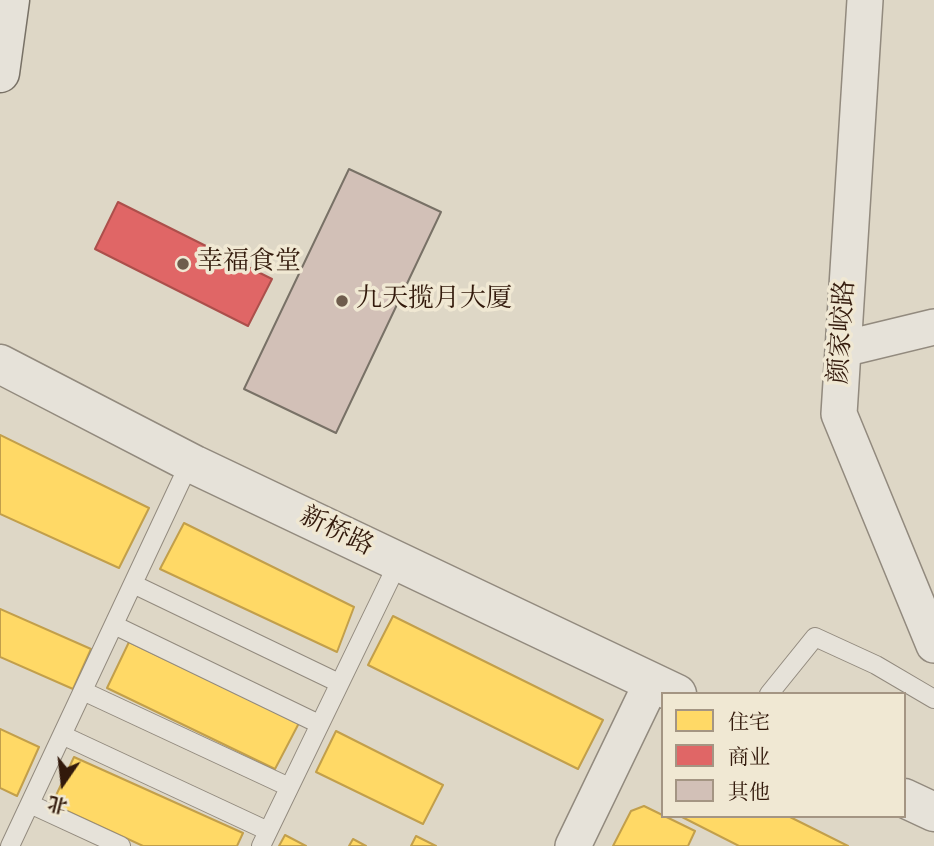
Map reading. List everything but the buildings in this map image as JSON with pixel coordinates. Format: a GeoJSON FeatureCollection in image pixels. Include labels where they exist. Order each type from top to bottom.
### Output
{"type":"FeatureCollection","features":[{"type":"Feature","properties":{"kind":"street"},"geometry":{"type":"LineString","coordinates":[[0,72],[10,0]]}},
{"type":"Feature","properties":{"kind":"street","name":"颜家峧路"},"geometry":{"type":"LineString","coordinates":[[865,0],[839,414],[934,645]]}},
{"type":"Feature","properties":{"kind":"street"},"geometry":{"type":"LineString","coordinates":[[843,349],[934,327]]}},
{"type":"Feature","properties":{"kind":"street","name":"新桥路"},"geometry":{"type":"LineString","coordinates":[[0,364],[190,462],[664,688]]}},
{"type":"Feature","properties":{"kind":"street"},"geometry":{"type":"LineString","coordinates":[[573,846],[661,693]]}},
{"type":"Feature","properties":{"kind":"street"},"geometry":{"type":"LineString","coordinates":[[906,799],[934,812]]}},
{"type":"Feature","properties":{"kind":"lane"},"geometry":{"type":"LineString","coordinates":[[17,844],[30,804],[190,462]]}},
{"type":"Feature","properties":{"kind":"lane"},"geometry":{"type":"LineString","coordinates":[[62,736],[264,838],[398,563]]}},
{"type":"Feature","properties":{"kind":"lane"},"geometry":{"type":"LineString","coordinates":[[133,584],[339,684]]}},
{"type":"Feature","properties":{"kind":"lane"},"geometry":{"type":"LineString","coordinates":[[114,625],[319,724]]}},
{"type":"Feature","properties":{"kind":"lane"},"geometry":{"type":"LineString","coordinates":[[771,692],[815,637],[876,665],[934,699]]}},
{"type":"Feature","properties":{"kind":"lane"},"geometry":{"type":"LineString","coordinates":[[83,691],[289,787]]}},
{"type":"Feature","properties":{"kind":"lane"},"geometry":{"type":"LineString","coordinates":[[30,804],[121,846]]}},
{"type":"Feature","properties":{"kind":"place","name":"幸福食堂"},"geometry":{"type":"Point","coordinates":[183,264]}},
{"type":"Feature","properties":{"kind":"place","name":"九天揽月大厦"},"geometry":{"type":"Point","coordinates":[342,301]}}]}
